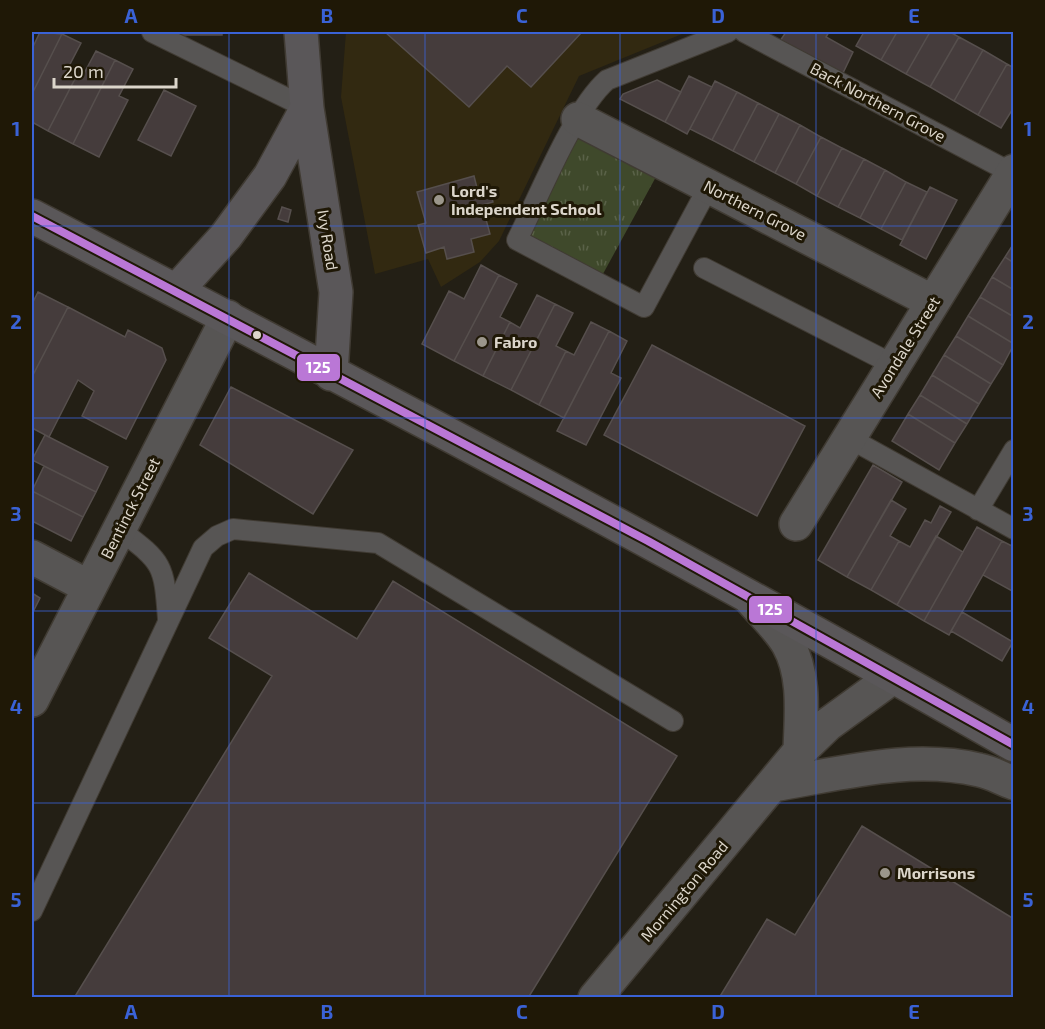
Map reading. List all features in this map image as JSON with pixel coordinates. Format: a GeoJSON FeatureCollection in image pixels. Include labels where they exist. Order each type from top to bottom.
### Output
{"type":"FeatureCollection","features":[{"type":"Feature","properties":{"kind":"main road","name":"Ivy Road"},"geometry":{"type":"LineString","coordinates":[[301,32],[307,108],[336,292],[331,374]]}},
{"type":"Feature","properties":{"kind":"main road"},"geometry":{"type":"LineString","coordinates":[[177,290],[226,236],[270,176],[307,108]]}},
{"type":"Feature","properties":{"kind":"main road"},"geometry":{"type":"LineString","coordinates":[[32,216],[228,317],[893,677],[1010,736]]}},
{"type":"Feature","properties":{"kind":"street","name":"Northern Grove"},"geometry":{"type":"LineString","coordinates":[[578,119],[933,302]]}},
{"type":"Feature","properties":{"kind":"street","name":"Avondale Street"},"geometry":{"type":"LineString","coordinates":[[796,524],[1013,172]]}},
{"type":"Feature","properties":{"kind":"street","name":"Bentinck Street"},"geometry":{"type":"LineString","coordinates":[[32,700],[228,317]]}},
{"type":"Feature","properties":{"kind":"street"},"geometry":{"type":"LineString","coordinates":[[32,557],[89,587]]}},
{"type":"Feature","properties":{"kind":"street"},"geometry":{"type":"LineString","coordinates":[[747,596],[788,644],[795,663],[801,699],[800,751]]}},
{"type":"Feature","properties":{"kind":"street","name":"Mornington Road"},"geometry":{"type":"LineString","coordinates":[[595,998],[800,751],[827,725],[893,677]]}},
{"type":"Feature","properties":{"kind":"street"},"geometry":{"type":"LineString","coordinates":[[772,785],[904,763],[947,765],[981,770],[1014,783]]}},
{"type":"Feature","properties":{"kind":"lane"},"geometry":{"type":"LineString","coordinates":[[152,32],[307,108]]}},
{"type":"Feature","properties":{"kind":"lane"},"geometry":{"type":"LineString","coordinates":[[709,186],[644,307],[517,240],[578,119],[598,87],[607,80],[728,32]]}},
{"type":"Feature","properties":{"kind":"lane","name":"Back Northern Grove"},"geometry":{"type":"LineString","coordinates":[[744,32],[1013,172]]}},
{"type":"Feature","properties":{"kind":"lane"},"geometry":{"type":"LineString","coordinates":[[704,268],[894,365]]}},
{"type":"Feature","properties":{"kind":"lane"},"geometry":{"type":"LineString","coordinates":[[849,438],[1014,529]]}},
{"type":"Feature","properties":{"kind":"lane"},"geometry":{"type":"LineString","coordinates":[[978,510],[1014,450]]}},
{"type":"Feature","properties":{"kind":"lane"},"geometry":{"type":"LineString","coordinates":[[119,529],[155,556],[165,579],[168,621]]}},
{"type":"Feature","properties":{"kind":"lane"},"geometry":{"type":"LineString","coordinates":[[32,911],[203,548],[217,536],[233,529],[378,543],[673,722]]}},
{"type":"Feature","properties":{"kind":"shaded area"},"geometry":{"type":"Polygon","coordinates":[[[346,32],[687,32],[579,76],[499,241],[480,262],[441,287],[428,259],[375,274],[341,97],[346,32]]]}},
{"type":"Feature","properties":{"kind":"green space"},"geometry":{"type":"Polygon","coordinates":[[[578,119],[663,164],[598,283],[517,240],[578,119]]]}},
{"type":"Feature","properties":{"kind":"building"},"geometry":{"type":"Polygon","coordinates":[[[40,32],[62,34],[32,94],[32,49],[40,32]]]}},
{"type":"Feature","properties":{"kind":"building"},"geometry":{"type":"Polygon","coordinates":[[[167,32],[222,32],[222,35],[172,35],[167,32]]]}},
{"type":"Feature","properties":{"kind":"building"},"geometry":{"type":"Polygon","coordinates":[[[385,32],[582,32],[531,87],[507,66],[469,107],[385,32]]]}},
{"type":"Feature","properties":{"kind":"building"},"geometry":{"type":"Polygon","coordinates":[[[786,32],[829,32],[826,37],[853,52],[843,73],[780,41],[786,32]]]}},
{"type":"Feature","properties":{"kind":"building"},"geometry":{"type":"Polygon","coordinates":[[[864,32],[897,32],[881,60],[856,46],[864,32]]]}},
{"type":"Feature","properties":{"kind":"building"},"geometry":{"type":"Polygon","coordinates":[[[897,32],[930,32],[906,74],[881,60],[897,32]]]}},
{"type":"Feature","properties":{"kind":"building"},"geometry":{"type":"Polygon","coordinates":[[[930,32],[950,32],[959,37],[930,87],[906,74],[930,32]]]}},
{"type":"Feature","properties":{"kind":"building"},"geometry":{"type":"Polygon","coordinates":[[[62,34],[81,43],[67,70],[77,75],[48,131],[32,122],[32,94],[62,34]]]}},
{"type":"Feature","properties":{"kind":"building"},"geometry":{"type":"Polygon","coordinates":[[[959,37],[983,50],[954,101],[930,87],[959,37]]]}},
{"type":"Feature","properties":{"kind":"building"},"geometry":{"type":"Polygon","coordinates":[[[983,50],[1007,64],[978,115],[954,101],[983,50]]]}},
{"type":"Feature","properties":{"kind":"building"},"geometry":{"type":"Polygon","coordinates":[[[96,51],[115,60],[73,144],[48,131],[77,75],[82,77],[96,51]]]}},
{"type":"Feature","properties":{"kind":"building"},"geometry":{"type":"Polygon","coordinates":[[[115,60],[133,69],[119,96],[128,100],[99,157],[73,144],[115,60]]]}},
{"type":"Feature","properties":{"kind":"building"},"geometry":{"type":"Polygon","coordinates":[[[1007,64],[1014,68],[1014,107],[1001,128],[978,115],[1007,64]]]}},
{"type":"Feature","properties":{"kind":"building"},"geometry":{"type":"Polygon","coordinates":[[[689,76],[712,87],[687,134],[665,122],[689,76]]]}},
{"type":"Feature","properties":{"kind":"building"},"geometry":{"type":"Polygon","coordinates":[[[657,80],[681,92],[665,122],[620,99],[623,94],[657,80]]]}},
{"type":"Feature","properties":{"kind":"building"},"geometry":{"type":"Polygon","coordinates":[[[715,81],[737,92],[712,140],[690,129],[715,81]]]}},
{"type":"Feature","properties":{"kind":"building"},"geometry":{"type":"Polygon","coordinates":[[[164,90],[196,106],[171,156],[138,140],[164,90]]]}},
{"type":"Feature","properties":{"kind":"building"},"geometry":{"type":"Polygon","coordinates":[[[737,92],[758,103],[733,151],[712,140],[737,92]]]}},
{"type":"Feature","properties":{"kind":"building"},"geometry":{"type":"Polygon","coordinates":[[[758,103],[779,114],[754,162],[733,151],[758,103]]]}},
{"type":"Feature","properties":{"kind":"building"},"geometry":{"type":"Polygon","coordinates":[[[779,114],[800,125],[775,173],[754,162],[779,114]]]}},
{"type":"Feature","properties":{"kind":"building"},"geometry":{"type":"Polygon","coordinates":[[[800,125],[821,137],[796,184],[775,173],[800,125]]]}},
{"type":"Feature","properties":{"kind":"building"},"geometry":{"type":"Polygon","coordinates":[[[821,137],[842,148],[817,196],[796,184],[821,137]]]}},
{"type":"Feature","properties":{"kind":"building"},"geometry":{"type":"Polygon","coordinates":[[[842,148],[864,159],[838,207],[817,196],[842,148]]]}},
{"type":"Feature","properties":{"kind":"building"},"geometry":{"type":"Polygon","coordinates":[[[864,159],[885,170],[860,218],[838,207],[864,159]]]}},
{"type":"Feature","properties":{"kind":"building"},"geometry":{"type":"Polygon","coordinates":[[[885,170],[906,182],[881,229],[860,218],[885,170]]]}},
{"type":"Feature","properties":{"kind":"building"},"geometry":{"type":"Polygon","coordinates":[[[474,176],[478,192],[489,188],[493,202],[482,205],[490,234],[471,239],[474,252],[447,259],[444,247],[426,253],[418,225],[426,223],[417,192],[474,176]]]}},
{"type":"Feature","properties":{"kind":"building"},"geometry":{"type":"Polygon","coordinates":[[[906,182],[927,192],[902,240],[881,229],[906,182]]]}},
{"type":"Feature","properties":{"kind":"building"},"geometry":{"type":"Polygon","coordinates":[[[930,187],[957,200],[926,259],[900,245],[930,187]]]}},
{"type":"Feature","properties":{"kind":"building"},"geometry":{"type":"Polygon","coordinates":[[[282,207],[291,210],[288,222],[278,219],[282,207]]]}},
{"type":"Feature","properties":{"kind":"building"},"geometry":{"type":"Polygon","coordinates":[[[1014,243],[1014,263],[1005,257],[1014,243]]]}},
{"type":"Feature","properties":{"kind":"building"},"geometry":{"type":"Polygon","coordinates":[[[1005,257],[1014,263],[1014,290],[992,277],[1005,257]]]}},
{"type":"Feature","properties":{"kind":"building"},"geometry":{"type":"Polygon","coordinates":[[[481,265],[499,275],[454,361],[422,344],[449,291],[464,299],[481,265]]]}},
{"type":"Feature","properties":{"kind":"building","name":"Fabro"},"geometry":{"type":"Polygon","coordinates":[[[499,275],[517,284],[500,317],[510,322],[483,376],[454,361],[499,275]]]}},
{"type":"Feature","properties":{"kind":"building"},"geometry":{"type":"Polygon","coordinates":[[[992,277],[1014,290],[1014,317],[980,297],[992,277]]]}},
{"type":"Feature","properties":{"kind":"building"},"geometry":{"type":"Polygon","coordinates":[[[38,292],[68,307],[32,377],[32,304],[38,292]]]}},
{"type":"Feature","properties":{"kind":"building"},"geometry":{"type":"Polygon","coordinates":[[[537,295],[555,304],[511,390],[483,376],[510,322],[520,328],[537,295]]]}},
{"type":"Feature","properties":{"kind":"building"},"geometry":{"type":"Polygon","coordinates":[[[980,297],[1014,317],[1014,344],[968,316],[980,297]]]}},
{"type":"Feature","properties":{"kind":"building"},"geometry":{"type":"Polygon","coordinates":[[[555,304],[573,313],[556,346],[566,351],[539,405],[511,390],[555,304]]]}},
{"type":"Feature","properties":{"kind":"building"},"geometry":{"type":"Polygon","coordinates":[[[68,307],[125,337],[128,330],[162,348],[166,360],[126,439],[82,416],[94,391],[78,380],[49,437],[32,428],[32,377],[68,307]]]}},
{"type":"Feature","properties":{"kind":"building"},"geometry":{"type":"Polygon","coordinates":[[[968,316],[1014,344],[1003,365],[956,336],[968,316]]]}},
{"type":"Feature","properties":{"kind":"building"},"geometry":{"type":"Polygon","coordinates":[[[591,322],[609,331],[564,418],[539,405],[566,351],[574,355],[591,322]]]}},
{"type":"Feature","properties":{"kind":"building"},"geometry":{"type":"Polygon","coordinates":[[[609,331],[627,341],[611,373],[621,378],[586,445],[557,431],[609,331]]]}},
{"type":"Feature","properties":{"kind":"building"},"geometry":{"type":"Polygon","coordinates":[[[956,336],[1003,365],[991,384],[944,355],[956,336]]]}},
{"type":"Feature","properties":{"kind":"building"},"geometry":{"type":"Polygon","coordinates":[[[652,345],[805,426],[757,516],[604,435],[652,345]]]}},
{"type":"Feature","properties":{"kind":"building"},"geometry":{"type":"Polygon","coordinates":[[[944,355],[991,384],[979,404],[932,375],[944,355]]]}},
{"type":"Feature","properties":{"kind":"building"},"geometry":{"type":"Polygon","coordinates":[[[932,375],[979,404],[967,424],[920,395],[932,375]]]}},
{"type":"Feature","properties":{"kind":"building"},"geometry":{"type":"Polygon","coordinates":[[[231,387],[353,450],[313,514],[200,445],[231,387]]]}},
{"type":"Feature","properties":{"kind":"building"},"geometry":{"type":"Polygon","coordinates":[[[920,395],[967,424],[955,443],[908,414],[920,395]]]}},
{"type":"Feature","properties":{"kind":"building"},"geometry":{"type":"Polygon","coordinates":[[[908,414],[955,443],[939,470],[892,441],[908,414]]]}},
{"type":"Feature","properties":{"kind":"building"},"geometry":{"type":"Polygon","coordinates":[[[45,435],[108,467],[96,492],[32,460],[45,435]]]}},
{"type":"Feature","properties":{"kind":"building"},"geometry":{"type":"Polygon","coordinates":[[[873,465],[902,482],[847,577],[818,560],[873,465]]]}},
{"type":"Feature","properties":{"kind":"building"},"geometry":{"type":"Polygon","coordinates":[[[44,466],[96,492],[83,517],[32,491],[44,466]]]}},
{"type":"Feature","properties":{"kind":"building"},"geometry":{"type":"Polygon","coordinates":[[[32,491],[83,517],[71,541],[32,521],[32,491]]]}},
{"type":"Feature","properties":{"kind":"building"},"geometry":{"type":"Polygon","coordinates":[[[891,500],[906,509],[890,536],[899,541],[871,590],[847,577],[891,500]]]}},
{"type":"Feature","properties":{"kind":"building"},"geometry":{"type":"Polygon","coordinates":[[[940,506],[951,512],[897,605],[871,590],[899,541],[910,547],[925,520],[931,523],[940,506]]]}},
{"type":"Feature","properties":{"kind":"building"},"geometry":{"type":"Polygon","coordinates":[[[977,527],[1002,541],[949,635],[924,621],[977,527]]]}},
{"type":"Feature","properties":{"kind":"building"},"geometry":{"type":"Polygon","coordinates":[[[936,536],[963,552],[924,621],[897,605],[936,536]]]}},
{"type":"Feature","properties":{"kind":"building"},"geometry":{"type":"Polygon","coordinates":[[[1002,541],[1014,547],[1014,592],[983,575],[1002,541]]]}},
{"type":"Feature","properties":{"kind":"building"},"geometry":{"type":"Polygon","coordinates":[[[249,573],[357,639],[393,581],[677,756],[528,998],[74,998],[272,676],[209,638],[249,573]]]}},
{"type":"Feature","properties":{"kind":"building"},"geometry":{"type":"Polygon","coordinates":[[[32,593],[40,598],[32,614],[32,593]]]}},
{"type":"Feature","properties":{"kind":"building"},"geometry":{"type":"Polygon","coordinates":[[[962,612],[1013,642],[1002,661],[951,631],[962,612]]]}},
{"type":"Feature","properties":{"kind":"building","name":"Morrisons"},"geometry":{"type":"Polygon","coordinates":[[[862,826],[1014,919],[1014,998],[719,998],[767,919],[795,935],[862,826]]]}},
{"type":"Feature","properties":{"kind":"transit line","name":"125"},"geometry":{"type":"LineString","coordinates":[[32,216],[648,541],[1014,745]]}},
{"type":"Feature","properties":{"kind":"place","name":"Lord's Independent School"},"geometry":{"type":"Point","coordinates":[439,200]}},
{"type":"Feature","properties":{"kind":"place","name":"Fabro"},"geometry":{"type":"Point","coordinates":[482,342]}},
{"type":"Feature","properties":{"kind":"place","name":"Morrisons"},"geometry":{"type":"Point","coordinates":[885,873]}}]}
